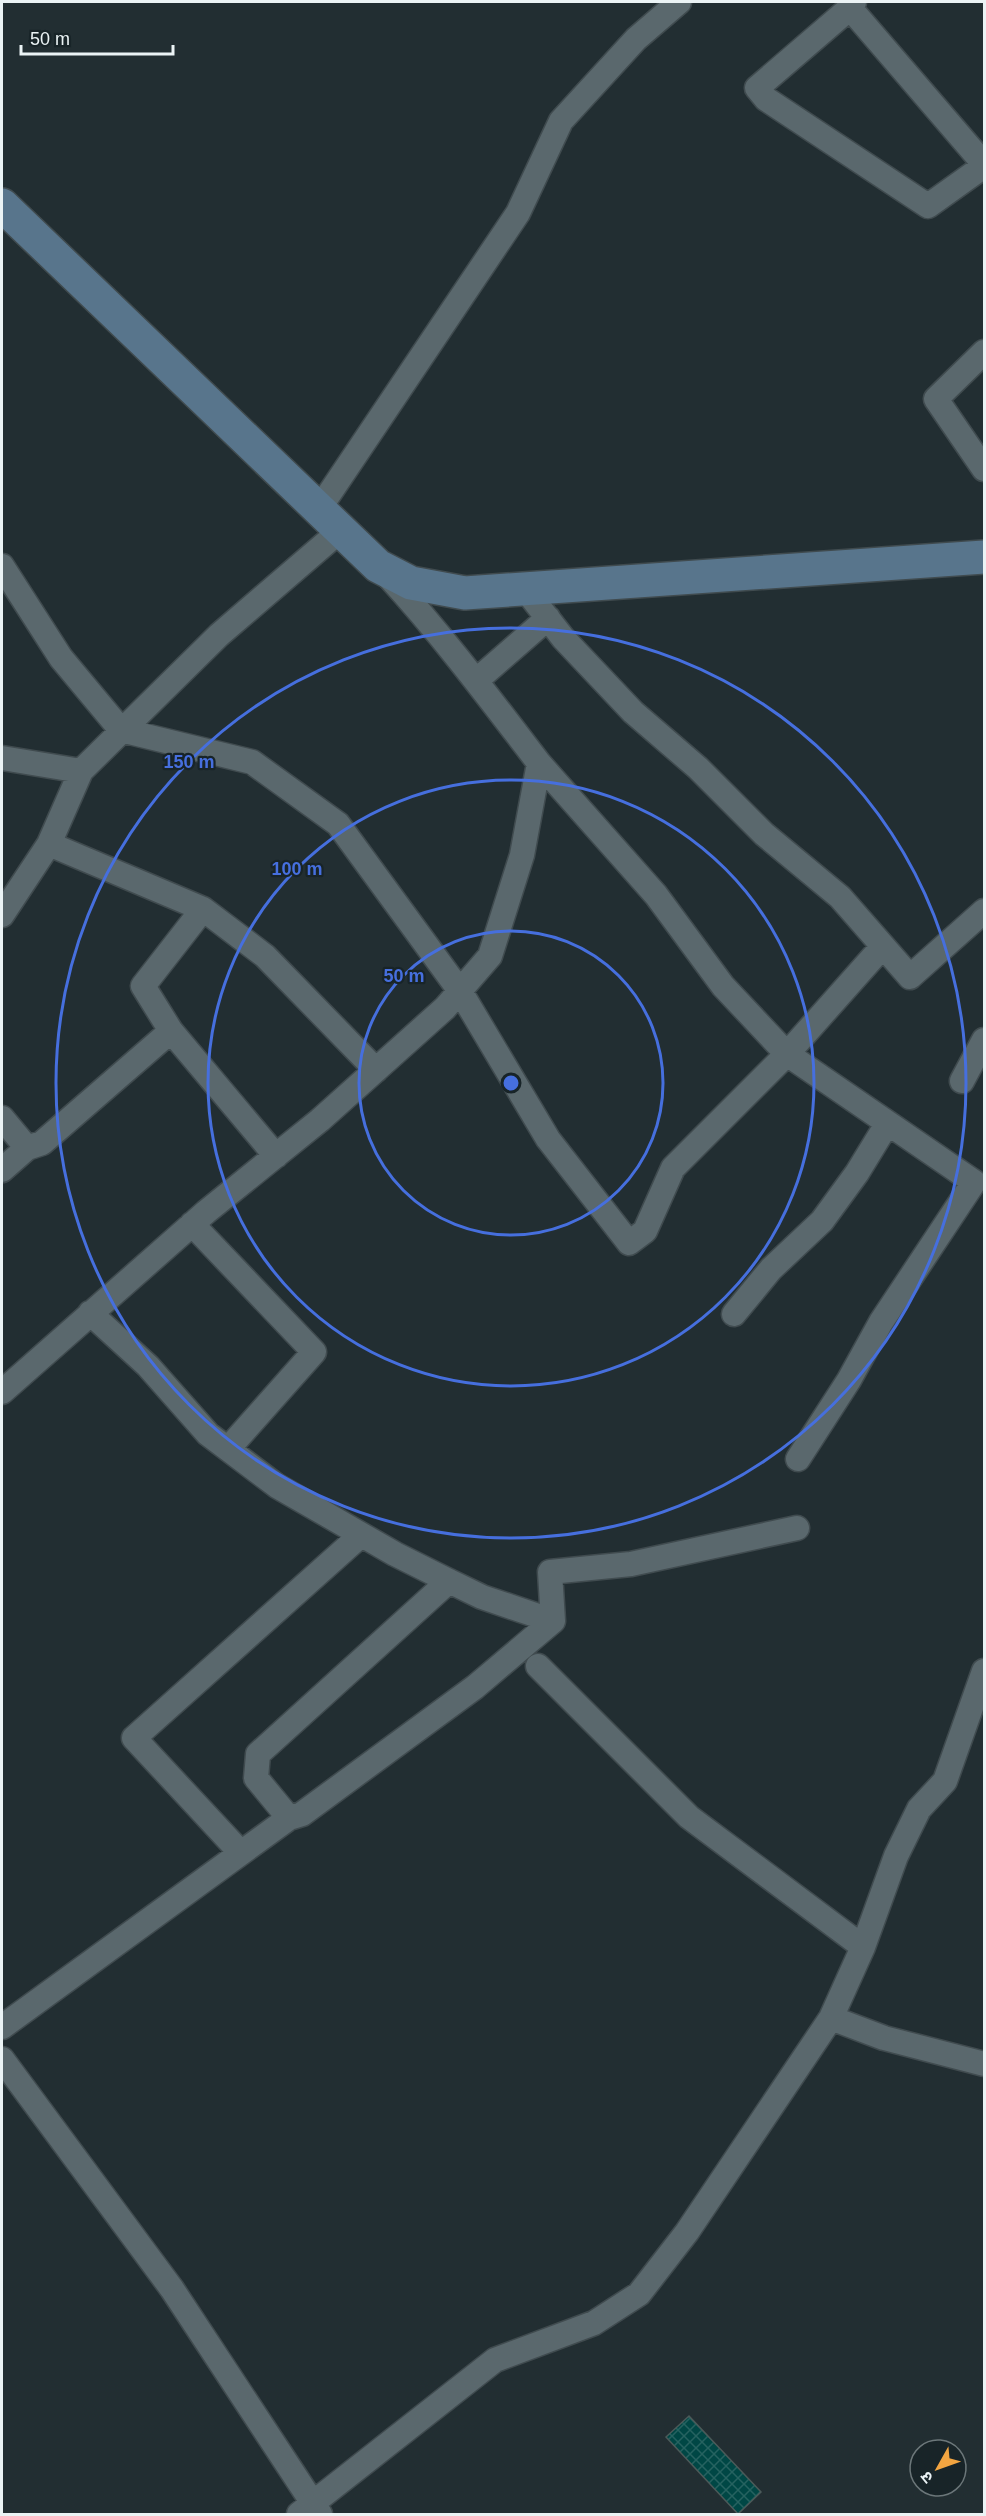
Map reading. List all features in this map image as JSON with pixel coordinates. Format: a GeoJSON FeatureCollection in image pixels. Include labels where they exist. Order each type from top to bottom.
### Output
{"type":"FeatureCollection","features":[{"type":"Feature","properties":{"kind":"main road"},"geometry":{"type":"LineString","coordinates":[[2,205],[378,566],[411,583],[465,593],[984,557]]}},
{"type":"Feature","properties":{"kind":"street"},"geometry":{"type":"LineString","coordinates":[[2,915],[49,844],[81,771],[219,635],[330,519],[518,213],[561,121],[636,39],[679,2]]}},
{"type":"Feature","properties":{"kind":"street"},"geometry":{"type":"LineString","coordinates":[[852,5],[984,165],[928,206],[757,88],[852,5]]}},
{"type":"Feature","properties":{"kind":"street"},"geometry":{"type":"LineString","coordinates":[[984,351],[936,399],[984,469]]}},
{"type":"Feature","properties":{"kind":"street"},"geometry":{"type":"LineString","coordinates":[[2,566],[61,658],[121,730],[252,762],[338,824],[460,991],[548,1140],[629,1244],[645,1230],[673,1168],[787,1053],[883,946]]}},
{"type":"Feature","properties":{"kind":"street"},"geometry":{"type":"LineString","coordinates":[[378,566],[423,614],[477,680],[539,763],[656,895],[723,986],[787,1053],[886,1124],[974,1182],[893,1302],[849,1380],[798,1459]]}},
{"type":"Feature","properties":{"kind":"street"},"geometry":{"type":"LineString","coordinates":[[525,589],[548,618],[633,712],[698,768],[764,834],[840,897],[910,977],[984,911]]}},
{"type":"Feature","properties":{"kind":"street"},"geometry":{"type":"LineString","coordinates":[[477,680],[548,618]]}},
{"type":"Feature","properties":{"kind":"street"},"geometry":{"type":"LineString","coordinates":[[2,758],[81,771]]}},
{"type":"Feature","properties":{"kind":"street"},"geometry":{"type":"LineString","coordinates":[[2,1392],[192,1224],[376,1070],[445,1008],[490,956],[522,855],[539,763]]}},
{"type":"Feature","properties":{"kind":"street"},"geometry":{"type":"LineString","coordinates":[[49,844],[203,909],[265,956],[376,1070]]}},
{"type":"Feature","properties":{"kind":"street"},"geometry":{"type":"LineString","coordinates":[[203,909],[143,986],[171,1031],[276,1156]]}},
{"type":"Feature","properties":{"kind":"street"},"geometry":{"type":"LineString","coordinates":[[2,1170],[27,1148],[42,1143],[171,1031]]}},
{"type":"Feature","properties":{"kind":"street"},"geometry":{"type":"LineString","coordinates":[[962,1081],[984,1040]]}},
{"type":"Feature","properties":{"kind":"street"},"geometry":{"type":"LineString","coordinates":[[2,1118],[27,1148]]}},
{"type":"Feature","properties":{"kind":"street"},"geometry":{"type":"LineString","coordinates":[[735,1314],[771,1269],[822,1221],[857,1173],[886,1124]]}},
{"type":"Feature","properties":{"kind":"street"},"geometry":{"type":"LineString","coordinates":[[192,1224],[314,1352],[228,1449]]}},
{"type":"Feature","properties":{"kind":"street"},"geometry":{"type":"LineString","coordinates":[[90,1313],[148,1366],[208,1434],[277,1486],[449,1581],[482,1597],[553,1621]]}},
{"type":"Feature","properties":{"kind":"street"},"geometry":{"type":"LineString","coordinates":[[553,1621],[550,1572],[631,1564],[797,1528]]}},
{"type":"Feature","properties":{"kind":"street"},"geometry":{"type":"LineString","coordinates":[[241,1853],[134,1738],[362,1535]]}},
{"type":"Feature","properties":{"kind":"street"},"geometry":{"type":"LineString","coordinates":[[290,1818],[256,1778],[258,1754],[449,1581]]}},
{"type":"Feature","properties":{"kind":"street"},"geometry":{"type":"LineString","coordinates":[[2,2027],[241,1853],[290,1818],[302,1814],[466,1694],[553,1621]]}},
{"type":"Feature","properties":{"kind":"street"},"geometry":{"type":"LineString","coordinates":[[538,1666],[689,1817],[863,1947]]}},
{"type":"Feature","properties":{"kind":"street"},"geometry":{"type":"LineString","coordinates":[[2,2059],[172,2289],[311,2510],[495,2360],[594,2323],[639,2294],[687,2232],[831,2018],[863,1947],[896,1856],[919,1809],[945,1781],[984,1671]]}},
{"type":"Feature","properties":{"kind":"street"},"geometry":{"type":"LineString","coordinates":[[831,2018],[884,2038],[984,2064]]}},
{"type":"Feature","properties":{"kind":"building"},"geometry":{"type":"Polygon","coordinates":[[[689,2416],[761,2492],[738,2514],[666,2437],[689,2416]]]}}]}
